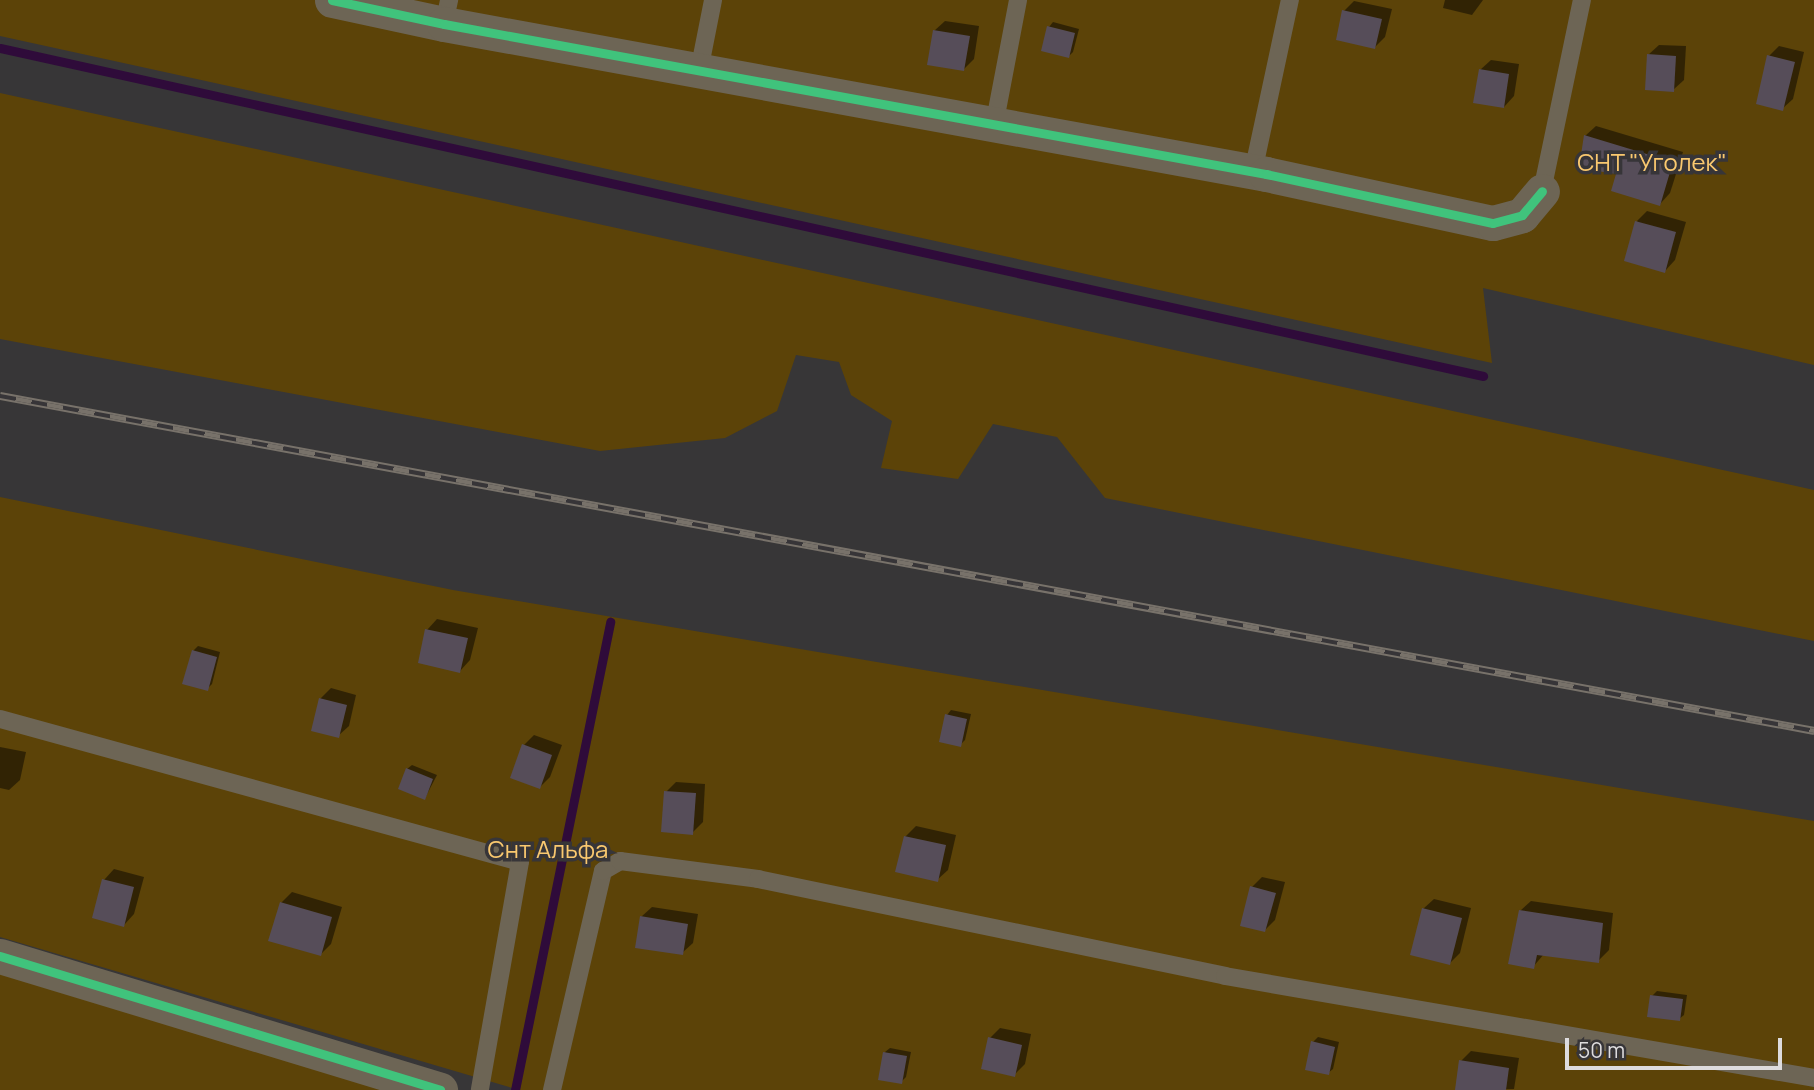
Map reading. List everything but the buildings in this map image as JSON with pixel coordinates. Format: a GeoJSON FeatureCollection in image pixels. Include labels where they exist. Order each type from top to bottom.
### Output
{"type":"FeatureCollection","features":[{"type":"Feature","properties":{"kind":"street"},"geometry":{"type":"LineString","coordinates":[[332,0],[447,12],[699,71],[1253,172],[1493,223],[1522,215],[1542,191]]}},
{"type":"Feature","properties":{"kind":"street"},"geometry":{"type":"LineString","coordinates":[[0,956],[440,1090]]}},
{"type":"Feature","properties":{"kind":"lane"},"geometry":{"type":"LineString","coordinates":[[699,71],[713,0]]}},
{"type":"Feature","properties":{"kind":"lane"},"geometry":{"type":"LineString","coordinates":[[994,126],[1018,0]]}},
{"type":"Feature","properties":{"kind":"lane"},"geometry":{"type":"LineString","coordinates":[[1253,172],[1290,0]]}},
{"type":"Feature","properties":{"kind":"lane"},"geometry":{"type":"LineString","coordinates":[[1542,191],[1582,0]]}},
{"type":"Feature","properties":{"kind":"lane"},"geometry":{"type":"LineString","coordinates":[[0,719],[520,862],[480,1090]]}},
{"type":"Feature","properties":{"kind":"lane"},"geometry":{"type":"LineString","coordinates":[[552,1090],[603,871],[620,861],[758,879],[1225,976],[1814,1078]]}},
{"type":"Feature","properties":{"kind":"green space","name":"СНТ \"Уголек\""},"geometry":{"type":"Polygon","coordinates":[[[0,0],[1814,0],[1814,365],[1483,288],[1492,363],[0,36],[0,0]]]}},
{"type":"Feature","properties":{"kind":"green space"},"geometry":{"type":"Polygon","coordinates":[[[0,93],[1814,490],[1814,641],[1105,498],[1057,437],[993,424],[958,479],[881,468],[892,421],[851,395],[839,362],[796,355],[777,411],[725,438],[600,451],[0,339],[0,93]]]}},
{"type":"Feature","properties":{"kind":"green space","name":"Снт Альфа"},"geometry":{"type":"Polygon","coordinates":[[[0,497],[453,590],[1814,821],[1814,1090],[519,1090],[0,937],[0,497]]]}},
{"type":"Feature","properties":{"kind":"green space"},"geometry":{"type":"Polygon","coordinates":[[[0,968],[400,1090],[0,1090],[0,968]]]}},
{"type":"Feature","properties":{"kind":"waterway"},"geometry":{"type":"LineString","coordinates":[[0,48],[1483,376]]}},
{"type":"Feature","properties":{"kind":"waterway"},"geometry":{"type":"LineString","coordinates":[[515,1090],[610,622]]}},
{"type":"Feature","properties":{"kind":"railway"},"geometry":{"type":"LineString","coordinates":[[0,396],[1814,731]]}},
{"type":"Feature","properties":{"kind":"cycle path"},"geometry":{"type":"LineString","coordinates":[[332,0],[444,24],[1266,174],[1493,223],[1522,215],[1542,191]]}},
{"type":"Feature","properties":{"kind":"cycle path"},"geometry":{"type":"LineString","coordinates":[[0,956],[440,1090]]}}]}
